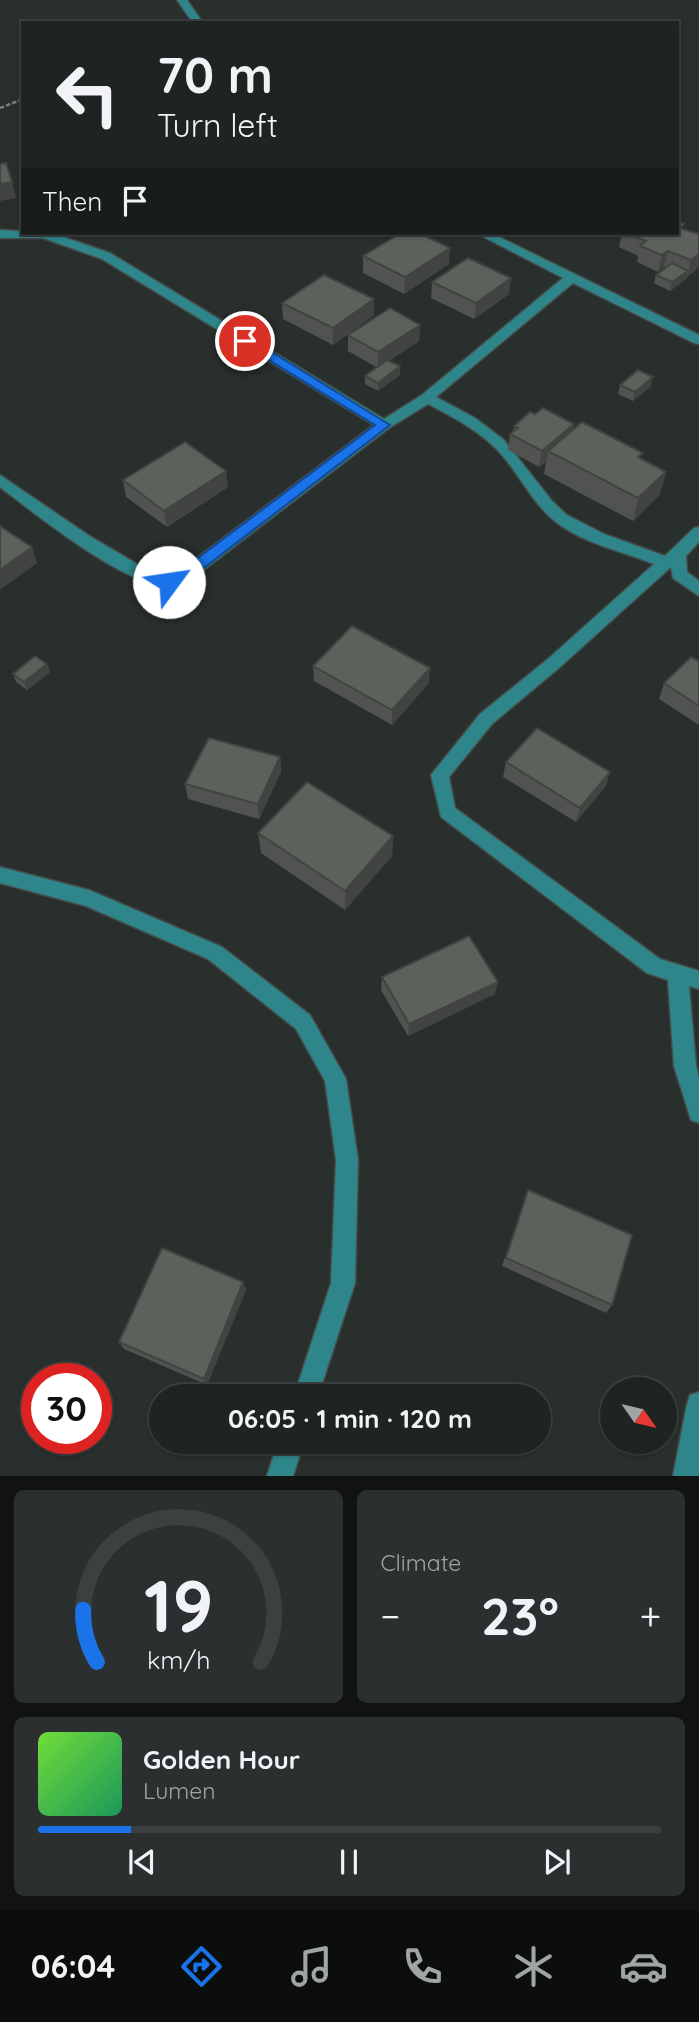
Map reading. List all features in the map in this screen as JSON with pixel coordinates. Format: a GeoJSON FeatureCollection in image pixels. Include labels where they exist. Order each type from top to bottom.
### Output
{"type":"FeatureCollection","features":[{"type":"Feature","properties":{"kind":"street"},"geometry":{"type":"LineString","coordinates":[[181,0],[197,21]]}},
{"type":"Feature","properties":{"kind":"street"},"geometry":{"type":"LineString","coordinates":[[0,234],[21,234]]}},
{"type":"Feature","properties":{"kind":"street"},"geometry":{"type":"LineString","coordinates":[[47,235],[106,256],[384,425]]}},
{"type":"Feature","properties":{"kind":"street"},"geometry":{"type":"LineString","coordinates":[[486,235],[699,340]]}},
{"type":"Feature","properties":{"kind":"street"},"geometry":{"type":"LineString","coordinates":[[0,480],[49,517],[148,578],[169,582],[187,574],[384,425],[427,398],[571,278]]}},
{"type":"Feature","properties":{"kind":"street"},"geometry":{"type":"LineString","coordinates":[[427,398],[471,420],[484,431],[507,452],[559,517],[593,535],[672,559],[679,574],[699,590]]}},
{"type":"Feature","properties":{"kind":"street"},"geometry":{"type":"LineString","coordinates":[[699,532],[555,663],[486,719],[440,775],[447,812],[654,967],[699,980]]}},
{"type":"Feature","properties":{"kind":"street"},"geometry":{"type":"LineString","coordinates":[[0,875],[89,898],[215,953],[303,1022],[335,1079],[347,1160],[343,1283],[310,1384]]}},
{"type":"Feature","properties":{"kind":"street"},"geometry":{"type":"LineString","coordinates":[[678,974],[685,1066],[699,1112]]}},
{"type":"Feature","properties":{"kind":"street"},"geometry":{"type":"LineString","coordinates":[[686,1476],[699,1404]]}},
{"type":"Feature","properties":{"kind":"street"},"geometry":{"type":"LineString","coordinates":[[280,1476],[287,1454]]}},
{"type":"Feature","properties":{"kind":"path"},"geometry":{"type":"LineString","coordinates":[[0,108],[21,100]]}},
{"type":"Feature","properties":{"kind":"building"},"geometry":{"type":"Polygon","coordinates":[[[6,163],[12,182],[0,184],[0,164],[6,163]]]}},
{"type":"Feature","properties":{"kind":"building"},"geometry":{"type":"Polygon","coordinates":[[[679,228],[699,234],[699,254],[691,260],[668,251],[662,255],[640,246],[646,241],[631,235],[679,235],[679,228]]]}},
{"type":"Feature","properties":{"kind":"building"},"geometry":{"type":"Polygon","coordinates":[[[398,235],[423,235],[450,248],[405,277],[363,256],[398,235]]]}},
{"type":"Feature","properties":{"kind":"building"},"geometry":{"type":"Polygon","coordinates":[[[468,258],[511,278],[476,303],[432,282],[468,258]]]}},
{"type":"Feature","properties":{"kind":"building"},"geometry":{"type":"Polygon","coordinates":[[[672,263],[688,271],[672,282],[656,275],[672,263]]]}},
{"type":"Feature","properties":{"kind":"building"},"geometry":{"type":"Polygon","coordinates":[[[324,275],[374,299],[333,328],[282,303],[324,275]]]}},
{"type":"Feature","properties":{"kind":"building"},"geometry":{"type":"Polygon","coordinates":[[[390,308],[420,325],[378,352],[348,335],[390,308]]]}},
{"type":"Feature","properties":{"kind":"building"},"geometry":{"type":"Polygon","coordinates":[[[387,360],[400,366],[378,383],[365,376],[387,360]]]}},
{"type":"Feature","properties":{"kind":"building"},"geometry":{"type":"Polygon","coordinates":[[[638,370],[653,377],[635,392],[620,385],[638,370]]]}},
{"type":"Feature","properties":{"kind":"building"},"geometry":{"type":"Polygon","coordinates":[[[543,408],[574,424],[542,451],[510,434],[518,428],[514,426],[530,412],[535,414],[543,408]]]}},
{"type":"Feature","properties":{"kind":"building"},"geometry":{"type":"Polygon","coordinates":[[[582,422],[643,453],[638,457],[666,472],[638,498],[548,451],[582,422]]]}},
{"type":"Feature","properties":{"kind":"building"},"geometry":{"type":"Polygon","coordinates":[[[185,442],[226,471],[164,511],[123,480],[185,442]]]}},
{"type":"Feature","properties":{"kind":"building"},"geometry":{"type":"Polygon","coordinates":[[[0,526],[32,547],[0,570],[0,526]]]}},
{"type":"Feature","properties":{"kind":"building"},"geometry":{"type":"Polygon","coordinates":[[[352,626],[430,668],[392,710],[313,666],[352,626]]]}},
{"type":"Feature","properties":{"kind":"building"},"geometry":{"type":"Polygon","coordinates":[[[35,656],[47,664],[24,682],[13,674],[35,656]]]}},
{"type":"Feature","properties":{"kind":"building"},"geometry":{"type":"Polygon","coordinates":[[[691,657],[699,661],[699,706],[664,683],[691,657]]]}},
{"type":"Feature","properties":{"kind":"building"},"geometry":{"type":"Polygon","coordinates":[[[537,728],[610,772],[580,808],[506,762],[537,728]]]}},
{"type":"Feature","properties":{"kind":"building"},"geometry":{"type":"Polygon","coordinates":[[[209,738],[280,757],[258,804],[185,784],[209,738]]]}},
{"type":"Feature","properties":{"kind":"building"},"geometry":{"type":"Polygon","coordinates":[[[307,782],[393,836],[345,891],[258,833],[307,782]]]}},
{"type":"Feature","properties":{"kind":"building"},"geometry":{"type":"Polygon","coordinates":[[[469,936],[498,982],[409,1024],[382,977],[469,936]]]}},
{"type":"Feature","properties":{"kind":"building"},"geometry":{"type":"Polygon","coordinates":[[[528,1190],[632,1235],[612,1305],[506,1258],[528,1190]]]}},
{"type":"Feature","properties":{"kind":"building"},"geometry":{"type":"Polygon","coordinates":[[[162,1248],[243,1282],[204,1379],[119,1342],[162,1248]]]}},
{"type":"Feature","properties":{"kind":"route"},"geometry":{"type":"LineString","coordinates":[[169,582],[187,574],[384,425],[245,341]]}}]}
